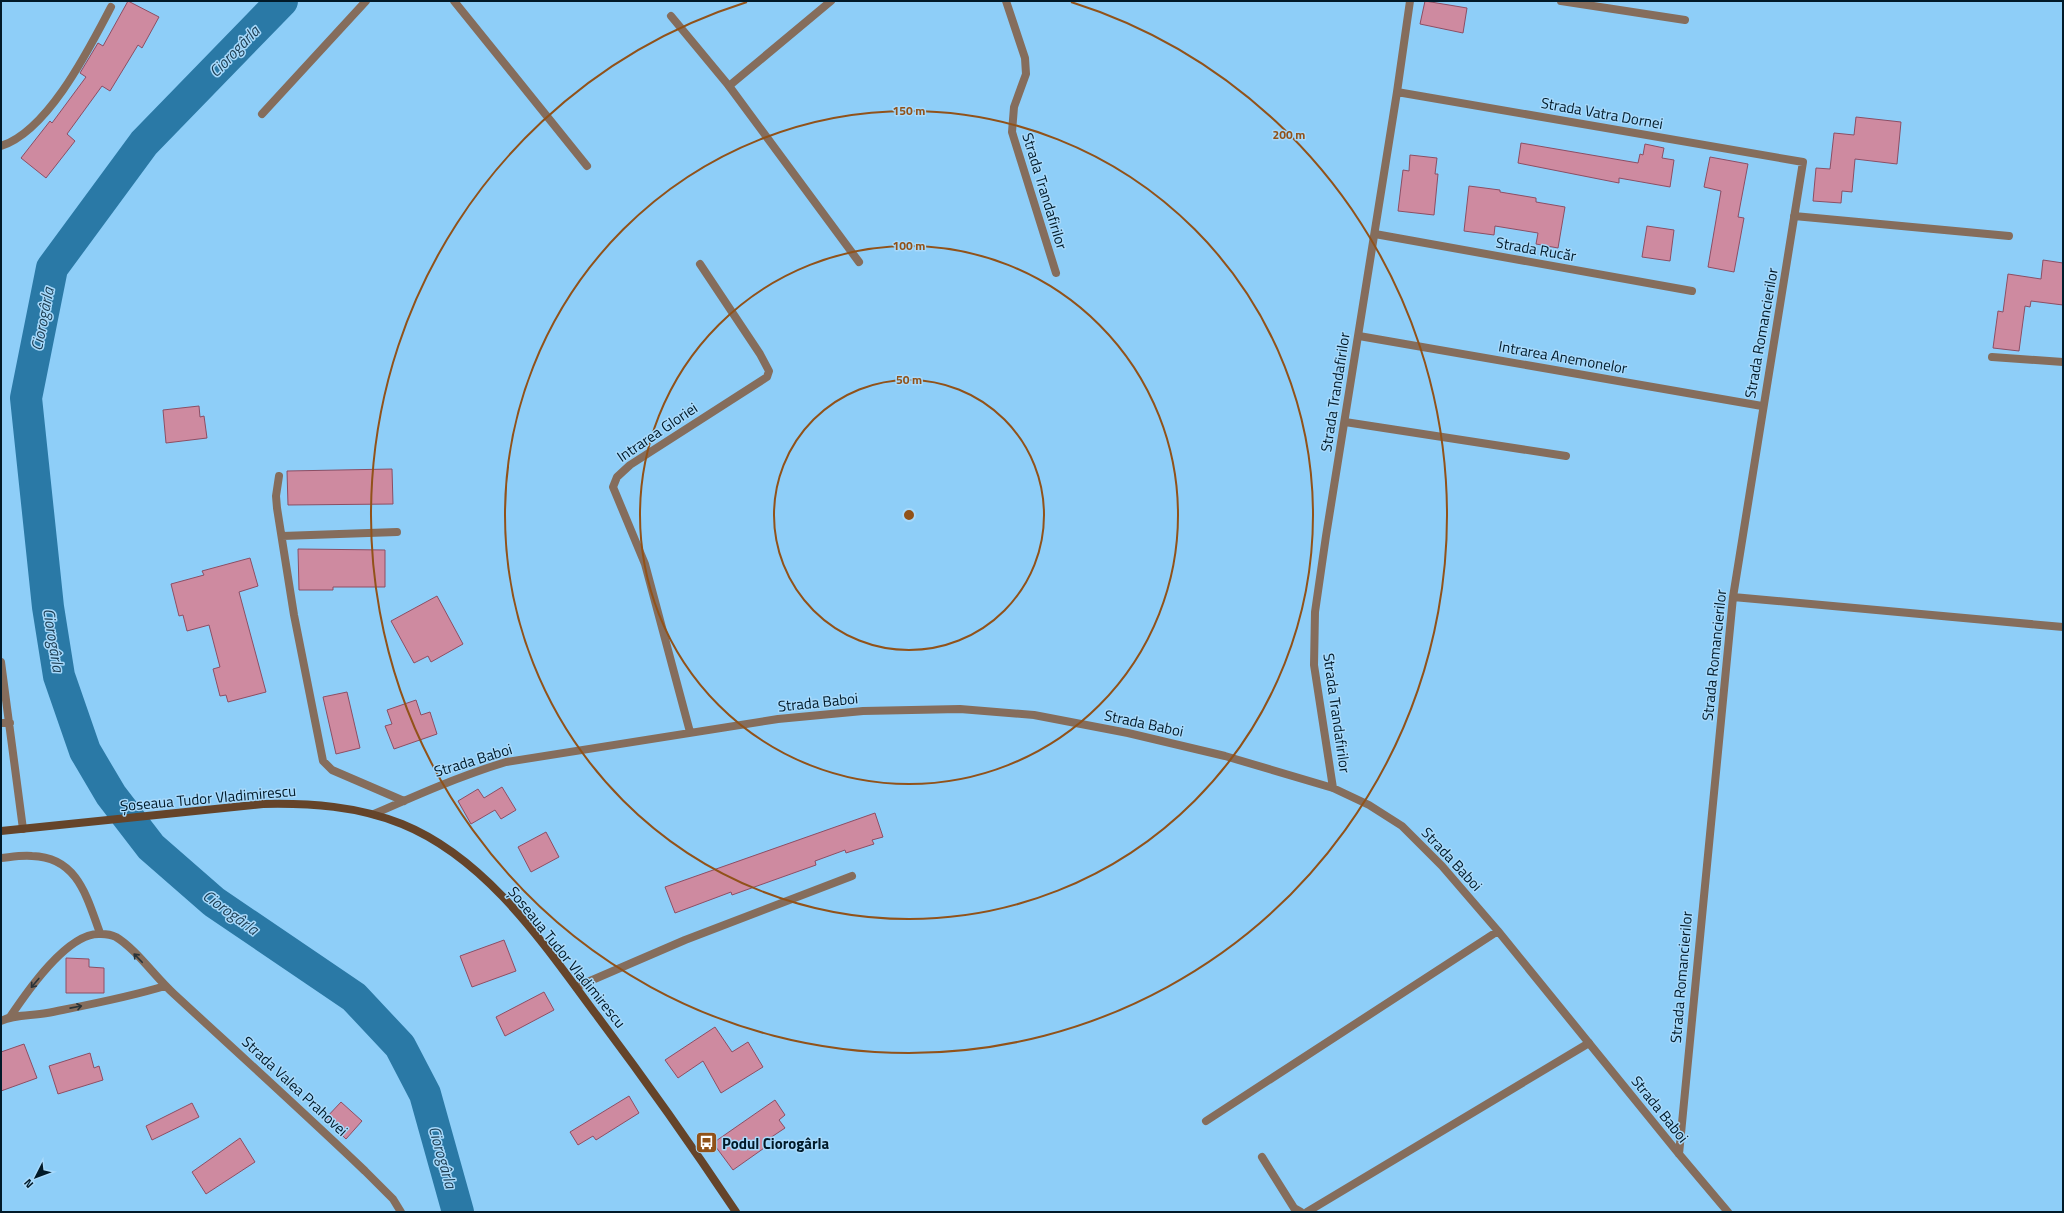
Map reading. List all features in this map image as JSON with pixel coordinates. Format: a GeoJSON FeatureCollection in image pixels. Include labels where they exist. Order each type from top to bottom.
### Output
{"type":"FeatureCollection","features":[{"type":"Feature","properties":{"kind":"main road","name":"Șoseaua Tudor Vladimirescu"},"geometry":{"type":"LineString","coordinates":[[1,831],[262,804],[320,804],[374,814],[403,825],[440,844],[467,864],[510,906],[576,987],[631,1061],[736,1212]]}},
{"type":"Feature","properties":{"kind":"street"},"geometry":{"type":"LineString","coordinates":[[262,114],[366,1]]}},
{"type":"Feature","properties":{"kind":"street"},"geometry":{"type":"LineString","coordinates":[[454,1],[587,166]]}},
{"type":"Feature","properties":{"kind":"street"},"geometry":{"type":"LineString","coordinates":[[729,86],[830,1]]}},
{"type":"Feature","properties":{"kind":"street","name":"Strada Trandafirilor"},"geometry":{"type":"LineString","coordinates":[[1006,1],[1025,58],[1026,74],[1014,107],[1012,132],[1056,273]]}},
{"type":"Feature","properties":{"kind":"street","name":"Strada Trandafirilor"},"geometry":{"type":"LineString","coordinates":[[1333,788],[1314,665],[1315,612],[1375,234],[1410,1]]}},
{"type":"Feature","properties":{"kind":"street"},"geometry":{"type":"LineString","coordinates":[[1561,1],[1685,20]]}},
{"type":"Feature","properties":{"kind":"street"},"geometry":{"type":"LineString","coordinates":[[1,146],[21,136],[45,113],[80,66],[111,7]]}},
{"type":"Feature","properties":{"kind":"street"},"geometry":{"type":"LineString","coordinates":[[671,16],[729,86],[859,262]]}},
{"type":"Feature","properties":{"kind":"street","name":"Strada Vatra Dornei"},"geometry":{"type":"LineString","coordinates":[[1397,92],[1803,162]]}},
{"type":"Feature","properties":{"kind":"street","name":"Strada Romancierilor"},"geometry":{"type":"LineString","coordinates":[[1679,1154],[1733,597],[1762,406],[1803,162]]}},
{"type":"Feature","properties":{"kind":"street"},"geometry":{"type":"LineString","coordinates":[[1794,216],[2009,236]]}},
{"type":"Feature","properties":{"kind":"street","name":"Strada Rucăr"},"geometry":{"type":"LineString","coordinates":[[1375,234],[1692,291]]}},
{"type":"Feature","properties":{"kind":"street","name":"Intrarea Gloriei"},"geometry":{"type":"LineString","coordinates":[[690,732],[645,564],[613,487],[617,477],[630,465],[766,377],[769,372],[760,354],[700,264]]}},
{"type":"Feature","properties":{"kind":"street","name":"Intrarea Anemonelor"},"geometry":{"type":"LineString","coordinates":[[1359,336],[1762,406]]}},
{"type":"Feature","properties":{"kind":"street"},"geometry":{"type":"LineString","coordinates":[[1992,357],[2063,362]]}},
{"type":"Feature","properties":{"kind":"street"},"geometry":{"type":"LineString","coordinates":[[1345,422],[1566,456]]}},
{"type":"Feature","properties":{"kind":"street"},"geometry":{"type":"LineString","coordinates":[[279,476],[276,496],[294,615],[323,761],[332,770],[404,801]]}},
{"type":"Feature","properties":{"kind":"street"},"geometry":{"type":"LineString","coordinates":[[282,536],[397,532]]}},
{"type":"Feature","properties":{"kind":"street"},"geometry":{"type":"LineString","coordinates":[[1733,597],[2063,628]]}},
{"type":"Feature","properties":{"kind":"street"},"geometry":{"type":"LineString","coordinates":[[1,662],[23,829]]}},
{"type":"Feature","properties":{"kind":"street","name":"Strada Baboi"},"geometry":{"type":"LineString","coordinates":[[374,814],[473,772],[506,762],[778,719],[863,711],[960,709],[1027,715],[1128,732],[1203,750],[1333,788],[1369,805],[1402,826],[1442,866],[1498,931],[1728,1212]]}},
{"type":"Feature","properties":{"kind":"street"},"geometry":{"type":"LineString","coordinates":[[1,723],[10,723]]}},
{"type":"Feature","properties":{"kind":"street"},"geometry":{"type":"LineString","coordinates":[[1,858],[32,856],[54,860],[72,872],[84,891],[100,934],[83,938],[70,946],[48,967],[10,1017]]}},
{"type":"Feature","properties":{"kind":"street"},"geometry":{"type":"LineString","coordinates":[[576,987],[685,940],[852,876]]}},
{"type":"Feature","properties":{"kind":"street"},"geometry":{"type":"LineString","coordinates":[[1206,1122],[1498,931]]}},
{"type":"Feature","properties":{"kind":"street","name":"Strada Valea Prahovei"},"geometry":{"type":"LineString","coordinates":[[100,934],[115,937],[119,940],[165,986],[365,1171],[393,1199],[401,1212]]}},
{"type":"Feature","properties":{"kind":"street"},"geometry":{"type":"LineString","coordinates":[[1,1021],[10,1017],[39,1014],[129,997],[165,986]]}},
{"type":"Feature","properties":{"kind":"street"},"geometry":{"type":"LineString","coordinates":[[1306,1212],[1589,1043]]}},
{"type":"Feature","properties":{"kind":"street"},"geometry":{"type":"LineString","coordinates":[[1262,1157],[1294,1208],[1301,1212]]}},
{"type":"Feature","properties":{"kind":"building"},"geometry":{"type":"Polygon","coordinates":[[[128,1],[159,17],[142,48],[138,45],[110,91],[102,86],[67,134],[75,141],[46,178],[21,158],[50,121],[52,123],[86,77],[80,73],[98,43],[103,46],[128,1]]]}},
{"type":"Feature","properties":{"kind":"building"},"geometry":{"type":"Polygon","coordinates":[[[1425,1],[1467,8],[1463,33],[1420,24],[1425,1]]]}},
{"type":"Feature","properties":{"kind":"building"},"geometry":{"type":"Polygon","coordinates":[[[1856,117],[1901,122],[1897,164],[1855,159],[1852,192],[1842,191],[1841,203],[1813,201],[1816,168],[1830,169],[1834,133],[1854,135],[1856,117]]]}},
{"type":"Feature","properties":{"kind":"building"},"geometry":{"type":"Polygon","coordinates":[[[1521,143],[1638,163],[1640,154],[1643,155],[1645,144],[1664,148],[1662,158],[1674,160],[1670,187],[1619,178],[1619,183],[1518,163],[1521,143]]]}},
{"type":"Feature","properties":{"kind":"building"},"geometry":{"type":"Polygon","coordinates":[[[1410,155],[1437,158],[1435,174],[1438,174],[1434,215],[1398,211],[1403,170],[1409,171],[1410,155]]]}},
{"type":"Feature","properties":{"kind":"building"},"geometry":{"type":"Polygon","coordinates":[[[1710,157],[1748,164],[1738,217],[1744,218],[1734,272],[1708,267],[1721,191],[1704,187],[1710,157]]]}},
{"type":"Feature","properties":{"kind":"building"},"geometry":{"type":"Polygon","coordinates":[[[1469,186],[1500,190],[1500,192],[1536,198],[1536,202],[1565,207],[1558,248],[1536,244],[1538,233],[1495,226],[1494,235],[1464,231],[1469,186]]]}},
{"type":"Feature","properties":{"kind":"building"},"geometry":{"type":"Polygon","coordinates":[[[1647,226],[1674,230],[1670,261],[1642,257],[1647,226]]]}},
{"type":"Feature","properties":{"kind":"building"},"geometry":{"type":"Polygon","coordinates":[[[2043,260],[2063,263],[2063,305],[2031,301],[2030,307],[2025,306],[2019,351],[1993,348],[1998,311],[2003,312],[2008,274],[2041,279],[2043,260]]]}},
{"type":"Feature","properties":{"kind":"building"},"geometry":{"type":"Polygon","coordinates":[[[199,406],[200,417],[204,416],[207,438],[166,443],[163,410],[199,406]]]}},
{"type":"Feature","properties":{"kind":"building"},"geometry":{"type":"Polygon","coordinates":[[[392,469],[393,504],[288,505],[287,471],[392,469]]]}},
{"type":"Feature","properties":{"kind":"building"},"geometry":{"type":"Polygon","coordinates":[[[298,549],[385,550],[385,587],[333,587],[333,590],[299,590],[298,549]]]}},
{"type":"Feature","properties":{"kind":"building"},"geometry":{"type":"Polygon","coordinates":[[[250,558],[258,586],[239,592],[266,692],[228,702],[226,695],[220,696],[213,669],[220,667],[209,625],[187,631],[183,615],[179,616],[171,584],[204,575],[202,571],[250,558]]]}},
{"type":"Feature","properties":{"kind":"building"},"geometry":{"type":"Polygon","coordinates":[[[437,596],[463,644],[431,662],[428,656],[414,663],[391,621],[437,596]]]}},
{"type":"Feature","properties":{"kind":"building"},"geometry":{"type":"Polygon","coordinates":[[[347,692],[360,748],[336,754],[323,697],[347,692]]]}},
{"type":"Feature","properties":{"kind":"building"},"geometry":{"type":"Polygon","coordinates":[[[416,700],[421,715],[430,712],[437,734],[394,749],[385,726],[392,724],[387,710],[416,700]]]}},
{"type":"Feature","properties":{"kind":"building"},"geometry":{"type":"Polygon","coordinates":[[[502,787],[516,810],[501,819],[495,810],[471,824],[458,801],[478,789],[484,798],[502,787]]]}},
{"type":"Feature","properties":{"kind":"building"},"geometry":{"type":"Polygon","coordinates":[[[875,813],[883,837],[872,840],[874,844],[846,853],[845,850],[815,861],[816,865],[732,895],[731,892],[675,913],[665,887],[875,813]]]}},
{"type":"Feature","properties":{"kind":"building"},"geometry":{"type":"Polygon","coordinates":[[[546,832],[559,857],[531,872],[518,847],[546,832]]]}},
{"type":"Feature","properties":{"kind":"building"},"geometry":{"type":"Polygon","coordinates":[[[504,940],[516,971],[472,987],[460,956],[504,940]]]}},
{"type":"Feature","properties":{"kind":"building"},"geometry":{"type":"Polygon","coordinates":[[[66,958],[89,959],[89,967],[104,968],[104,993],[66,993],[66,958]]]}},
{"type":"Feature","properties":{"kind":"building"},"geometry":{"type":"Polygon","coordinates":[[[544,992],[554,1010],[505,1036],[496,1017],[544,992]]]}},
{"type":"Feature","properties":{"kind":"building"},"geometry":{"type":"Polygon","coordinates":[[[715,1027],[732,1052],[748,1042],[763,1067],[721,1093],[703,1061],[678,1078],[665,1060],[715,1027]]]}},
{"type":"Feature","properties":{"kind":"building"},"geometry":{"type":"Polygon","coordinates":[[[24,1044],[37,1078],[1,1091],[1,1052],[24,1044]]]}},
{"type":"Feature","properties":{"kind":"building"},"geometry":{"type":"Polygon","coordinates":[[[90,1053],[94,1068],[99,1066],[103,1080],[58,1094],[49,1066],[90,1053]]]}},
{"type":"Feature","properties":{"kind":"building"},"geometry":{"type":"Polygon","coordinates":[[[629,1096],[639,1113],[596,1140],[593,1136],[578,1145],[570,1132],[629,1096]]]}},
{"type":"Feature","properties":{"kind":"building"},"geometry":{"type":"Polygon","coordinates":[[[775,1100],[785,1115],[779,1120],[785,1128],[764,1142],[767,1146],[733,1170],[713,1143],[775,1100]]]}},
{"type":"Feature","properties":{"kind":"building"},"geometry":{"type":"Polygon","coordinates":[[[341,1102],[362,1121],[346,1139],[325,1119],[341,1102]]]}},
{"type":"Feature","properties":{"kind":"building"},"geometry":{"type":"Polygon","coordinates":[[[192,1103],[199,1117],[152,1140],[146,1126],[192,1103]]]}},
{"type":"Feature","properties":{"kind":"building"},"geometry":{"type":"Polygon","coordinates":[[[240,1138],[255,1162],[206,1194],[192,1172],[240,1138]]]}},
{"type":"Feature","properties":{"kind":"waterway","name":"Ciorogârla"},"geometry":{"type":"LineString","coordinates":[[282,1],[144,143],[52,268],[26,398],[48,607],[59,676],[85,751],[111,795],[151,847],[214,902],[354,997],[400,1046],[425,1094],[458,1212]]}},
{"type":"Feature","properties":{"kind":"place","name":"Podul Ciorogârla"},"geometry":{"type":"Point","coordinates":[706,1143]}}]}
